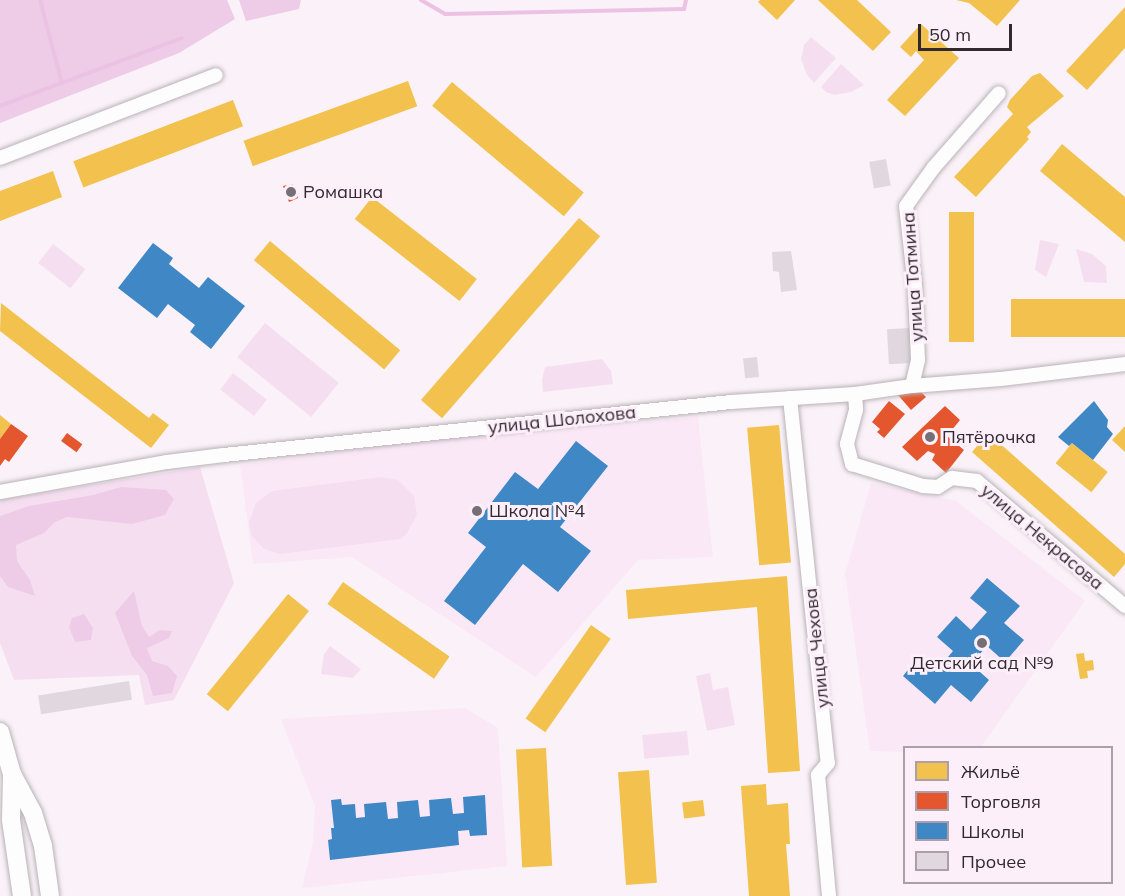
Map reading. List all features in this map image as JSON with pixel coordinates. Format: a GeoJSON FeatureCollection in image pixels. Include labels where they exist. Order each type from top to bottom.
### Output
{"type":"FeatureCollection","features":[{"type":"Feature","properties":{"kind":"main road"},"geometry":{"type":"LineString","coordinates":[[0,732],[12,774],[33,813],[43,846],[50,896]]}},
{"type":"Feature","properties":{"kind":"main road"},"geometry":{"type":"LineString","coordinates":[[12,774],[11,820],[22,896]]}},
{"type":"Feature","properties":{"kind":"street"},"geometry":{"type":"LineString","coordinates":[[0,158],[216,75]]}},
{"type":"Feature","properties":{"kind":"street","name":"улица Тотмина"},"geometry":{"type":"LineString","coordinates":[[912,386],[918,360],[915,287],[906,206],[934,167],[999,93]]}},
{"type":"Feature","properties":{"kind":"street","name":"улица Шолохова"},"geometry":{"type":"LineString","coordinates":[[0,492],[167,462],[731,402],[855,394],[1125,364]]}},
{"type":"Feature","properties":{"kind":"street","name":"улица Некрасова"},"geometry":{"type":"LineString","coordinates":[[855,394],[856,410],[847,444],[852,464],[923,486],[938,487],[952,478],[977,481],[1125,606]]}},
{"type":"Feature","properties":{"kind":"street","name":"улица Чехова"},"geometry":{"type":"LineString","coordinates":[[790,398],[828,763],[818,775],[829,896]]}},
{"type":"Feature","properties":{"kind":"shaded area"},"geometry":{"type":"Polygon","coordinates":[[[0,0],[227,0],[235,19],[179,53],[0,123],[0,0]]]}},
{"type":"Feature","properties":{"kind":"shaded area"},"geometry":{"type":"Polygon","coordinates":[[[239,0],[301,0],[299,9],[246,21],[239,0]]]}},
{"type":"Feature","properties":{"kind":"shaded area"},"geometry":{"type":"Polygon","coordinates":[[[811,37],[836,58],[814,83],[807,75],[801,59],[804,45],[811,37]]]}},
{"type":"Feature","properties":{"kind":"shaded area"},"geometry":{"type":"Polygon","coordinates":[[[841,64],[864,85],[851,92],[834,95],[821,87],[841,64]]]}},
{"type":"Feature","properties":{"kind":"shaded area"},"geometry":{"type":"Polygon","coordinates":[[[1040,240],[1059,244],[1046,277],[1035,270],[1040,240]]]}},
{"type":"Feature","properties":{"kind":"shaded area"},"geometry":{"type":"Polygon","coordinates":[[[53,244],[85,269],[71,288],[38,263],[53,244]]]}},
{"type":"Feature","properties":{"kind":"shaded area"},"geometry":{"type":"Polygon","coordinates":[[[1076,249],[1092,254],[1106,266],[1107,283],[1084,282],[1076,249]]]}},
{"type":"Feature","properties":{"kind":"shaded area"},"geometry":{"type":"Polygon","coordinates":[[[265,323],[339,383],[311,417],[237,357],[265,323]]]}},
{"type":"Feature","properties":{"kind":"shaded area"},"geometry":{"type":"Polygon","coordinates":[[[602,359],[611,371],[613,384],[543,392],[542,380],[545,367],[602,359]]]}},
{"type":"Feature","properties":{"kind":"shaded area"},"geometry":{"type":"Polygon","coordinates":[[[233,373],[267,399],[254,416],[220,390],[233,373]]]}},
{"type":"Feature","properties":{"kind":"shaded area","name":"Школа №4"},"geometry":{"type":"Polygon","coordinates":[[[698,417],[713,557],[638,560],[536,677],[352,557],[253,564],[240,465],[432,440],[698,417]]]}},
{"type":"Feature","properties":{"kind":"shaded area"},"geometry":{"type":"Polygon","coordinates":[[[200,467],[234,583],[174,700],[145,705],[139,675],[14,680],[0,643],[0,500],[200,467]]]}},
{"type":"Feature","properties":{"kind":"shaded area"},"geometry":{"type":"Polygon","coordinates":[[[381,477],[398,480],[414,496],[417,515],[401,539],[280,554],[264,549],[251,535],[249,522],[256,503],[272,491],[381,477]]]}},
{"type":"Feature","properties":{"kind":"shaded area"},"geometry":{"type":"Polygon","coordinates":[[[871,483],[956,501],[1085,601],[982,746],[903,746],[903,752],[870,751],[845,574],[871,483]]]}},
{"type":"Feature","properties":{"kind":"shaded area"},"geometry":{"type":"Polygon","coordinates":[[[121,487],[166,490],[174,499],[165,515],[132,524],[67,517],[55,522],[44,533],[16,545],[17,561],[30,580],[35,596],[8,587],[0,576],[0,516],[29,506],[93,495],[121,487]]]}},
{"type":"Feature","properties":{"kind":"shaded area"},"geometry":{"type":"Polygon","coordinates":[[[134,591],[142,626],[149,637],[160,630],[172,631],[169,638],[147,648],[152,661],[168,666],[177,676],[172,693],[153,696],[147,675],[132,656],[115,613],[134,591]]]}},
{"type":"Feature","properties":{"kind":"shaded area"},"geometry":{"type":"Polygon","coordinates":[[[84,614],[93,628],[91,640],[75,642],[69,627],[72,618],[84,614]]]}},
{"type":"Feature","properties":{"kind":"shaded area"},"geometry":{"type":"Polygon","coordinates":[[[330,646],[361,669],[353,678],[321,674],[324,654],[330,646]]]}},
{"type":"Feature","properties":{"kind":"shaded area"},"geometry":{"type":"Polygon","coordinates":[[[710,673],[713,690],[728,687],[735,725],[707,731],[696,676],[710,673]]]}},
{"type":"Feature","properties":{"kind":"shaded area"},"geometry":{"type":"Polygon","coordinates":[[[465,708],[498,728],[507,866],[302,888],[313,842],[315,806],[281,719],[465,708]]]}},
{"type":"Feature","properties":{"kind":"shaded area"},"geometry":{"type":"Polygon","coordinates":[[[687,731],[689,755],[644,759],[642,735],[687,731]]]}},
{"type":"Feature","properties":{"kind":"building: Жильё"},"geometry":{"type":"Polygon","coordinates":[[[760,0],[795,0],[777,20],[758,2],[760,0]]]}},
{"type":"Feature","properties":{"kind":"building: Жильё"},"geometry":{"type":"Polygon","coordinates":[[[818,0],[857,0],[891,32],[873,51],[818,0]]]}},
{"type":"Feature","properties":{"kind":"building: Жильё"},"geometry":{"type":"Polygon","coordinates":[[[956,0],[1020,0],[997,26],[969,3],[956,0]]]}},
{"type":"Feature","properties":{"kind":"building: Жильё"},"geometry":{"type":"Polygon","coordinates":[[[1125,7],[1125,48],[1087,90],[1066,71],[1125,7]]]}},
{"type":"Feature","properties":{"kind":"building: Жильё"},"geometry":{"type":"Polygon","coordinates":[[[921,24],[959,58],[905,116],[887,100],[924,60],[916,51],[911,57],[900,47],[921,24]]]}},
{"type":"Feature","properties":{"kind":"building: Жильё"},"geometry":{"type":"Polygon","coordinates":[[[1040,73],[1064,96],[1027,127],[1031,132],[1027,137],[1029,139],[976,197],[954,177],[1013,114],[1007,107],[1010,100],[1032,76],[1040,73]]]}},
{"type":"Feature","properties":{"kind":"building: Жильё"},"geometry":{"type":"Polygon","coordinates":[[[408,81],[417,106],[253,166],[244,141],[408,81]]]}},
{"type":"Feature","properties":{"kind":"building: Жильё"},"geometry":{"type":"Polygon","coordinates":[[[452,82],[584,193],[564,216],[432,106],[452,82]]]}},
{"type":"Feature","properties":{"kind":"building: Жильё"},"geometry":{"type":"Polygon","coordinates":[[[233,100],[243,126],[83,187],[73,161],[233,100]]]}},
{"type":"Feature","properties":{"kind":"building: Жильё"},"geometry":{"type":"Polygon","coordinates":[[[1062,144],[1125,197],[1125,242],[1040,171],[1062,144]]]}},
{"type":"Feature","properties":{"kind":"building: Жильё"},"geometry":{"type":"Polygon","coordinates":[[[53,171],[62,197],[0,221],[0,191],[53,171]]]}},
{"type":"Feature","properties":{"kind":"building: Жильё"},"geometry":{"type":"Polygon","coordinates":[[[372,197],[477,279],[460,301],[355,219],[372,197]]]}},
{"type":"Feature","properties":{"kind":"building: Жильё"},"geometry":{"type":"Polygon","coordinates":[[[949,212],[974,212],[974,342],[949,342],[949,212]]]}},
{"type":"Feature","properties":{"kind":"building: Жильё"},"geometry":{"type":"Polygon","coordinates":[[[579,218],[600,236],[442,418],[421,400],[579,218]]]}},
{"type":"Feature","properties":{"kind":"building: Жильё"},"geometry":{"type":"Polygon","coordinates":[[[270,241],[400,350],[384,369],[254,260],[270,241]]]}},
{"type":"Feature","properties":{"kind":"building: Жильё"},"geometry":{"type":"Polygon","coordinates":[[[1011,299],[1125,299],[1125,337],[1011,337],[1011,299]]]}},
{"type":"Feature","properties":{"kind":"building: Жильё"},"geometry":{"type":"Polygon","coordinates":[[[1,303],[149,418],[153,413],[169,425],[151,448],[0,331],[1,303]]]}},
{"type":"Feature","properties":{"kind":"building: Жильё"},"geometry":{"type":"Polygon","coordinates":[[[0,415],[11,424],[0,439],[0,415]]]}},
{"type":"Feature","properties":{"kind":"building: Жильё"},"geometry":{"type":"Polygon","coordinates":[[[779,425],[791,562],[759,565],[747,428],[779,425]]]}},
{"type":"Feature","properties":{"kind":"building: Жильё"},"geometry":{"type":"Polygon","coordinates":[[[1125,426],[1125,452],[1112,440],[1125,426]]]}},
{"type":"Feature","properties":{"kind":"building: Жильё"},"geometry":{"type":"Polygon","coordinates":[[[988,433],[1125,554],[1125,564],[1114,577],[972,452],[988,433]]]}},
{"type":"Feature","properties":{"kind":"building: Жильё"},"geometry":{"type":"Polygon","coordinates":[[[1072,443],[1108,472],[1091,492],[1056,463],[1072,443]]]}},
{"type":"Feature","properties":{"kind":"building: Жильё"},"geometry":{"type":"Polygon","coordinates":[[[787,576],[800,771],[768,773],[757,607],[628,619],[626,590],[787,576]]]}},
{"type":"Feature","properties":{"kind":"building: Жильё"},"geometry":{"type":"Polygon","coordinates":[[[343,582],[449,657],[434,679],[328,604],[343,582]]]}},
{"type":"Feature","properties":{"kind":"building: Жильё"},"geometry":{"type":"Polygon","coordinates":[[[288,594],[309,611],[228,711],[207,694],[288,594]]]}},
{"type":"Feature","properties":{"kind":"building: Жильё"},"geometry":{"type":"Polygon","coordinates":[[[591,625],[611,639],[545,732],[526,718],[591,625]]]}},
{"type":"Feature","properties":{"kind":"building: Жильё"},"geometry":{"type":"Polygon","coordinates":[[[1084,653],[1085,661],[1093,660],[1094,670],[1087,671],[1088,678],[1080,679],[1076,654],[1084,653]]]}},
{"type":"Feature","properties":{"kind":"building: Жильё"},"geometry":{"type":"Polygon","coordinates":[[[546,748],[552,866],[522,867],[516,750],[546,748]]]}},
{"type":"Feature","properties":{"kind":"building: Жильё"},"geometry":{"type":"Polygon","coordinates":[[[649,770],[657,883],[626,885],[618,772],[649,770]]]}},
{"type":"Feature","properties":{"kind":"building: Жильё"},"geometry":{"type":"Polygon","coordinates":[[[766,784],[767,805],[788,803],[790,844],[786,844],[790,896],[749,896],[741,786],[766,784]]]}},
{"type":"Feature","properties":{"kind":"building: Жильё"},"geometry":{"type":"Polygon","coordinates":[[[703,800],[705,816],[684,818],[682,803],[703,800]]]}},
{"type":"Feature","properties":{"kind":"building: Торговля","name":"Ромашка"},"geometry":{"type":"Polygon","coordinates":[[[293,184],[298,198],[289,202],[283,186],[293,184]]]}},
{"type":"Feature","properties":{"kind":"building: Торговля"},"geometry":{"type":"Polygon","coordinates":[[[920,391],[926,397],[911,410],[898,395],[920,391]]]}},
{"type":"Feature","properties":{"kind":"building: Торговля"},"geometry":{"type":"Polygon","coordinates":[[[889,401],[905,414],[884,438],[877,432],[880,429],[872,422],[889,401]]]}},
{"type":"Feature","properties":{"kind":"building: Торговля"},"geometry":{"type":"Polygon","coordinates":[[[945,406],[960,420],[947,436],[964,450],[946,473],[932,460],[935,454],[928,451],[917,461],[902,447],[945,406]]]}},
{"type":"Feature","properties":{"kind":"building: Торговля"},"geometry":{"type":"Polygon","coordinates":[[[11,424],[28,436],[9,462],[5,459],[0,466],[0,439],[11,424]]]}},
{"type":"Feature","properties":{"kind":"building: Торговля"},"geometry":{"type":"Polygon","coordinates":[[[67,433],[82,444],[76,452],[61,441],[67,433]]]}},
{"type":"Feature","properties":{"kind":"building: Школы"},"geometry":{"type":"Polygon","coordinates":[[[153,243],[173,258],[169,264],[199,288],[208,277],[245,306],[211,349],[190,332],[195,325],[168,304],[157,318],[118,288],[153,243]]]}},
{"type":"Feature","properties":{"kind":"building: Школы"},"geometry":{"type":"Polygon","coordinates":[[[1094,401],[1108,420],[1107,427],[1113,434],[1093,460],[1072,443],[1069,446],[1058,437],[1094,401]]]}},
{"type":"Feature","properties":{"kind":"building: Школы"},"geometry":{"type":"Polygon","coordinates":[[[576,441],[608,466],[560,527],[591,551],[558,592],[523,564],[475,625],[444,601],[486,547],[468,533],[515,472],[538,489],[576,441]]]}},
{"type":"Feature","properties":{"kind":"building: Школы","name":"Детский сад №9"},"geometry":{"type":"Polygon","coordinates":[[[987,578],[1020,606],[1004,623],[1024,640],[1005,662],[987,646],[971,664],[989,680],[971,702],[951,685],[935,704],[903,676],[920,655],[937,670],[953,651],[937,637],[956,616],[971,630],[987,612],[970,598],[987,578]]]}},
{"type":"Feature","properties":{"kind":"building: Школы"},"geometry":{"type":"Polygon","coordinates":[[[485,795],[487,835],[470,836],[469,830],[458,831],[459,845],[330,860],[328,840],[332,839],[331,828],[334,828],[331,800],[341,799],[342,805],[355,804],[356,818],[365,817],[364,804],[386,802],[388,819],[398,818],[397,802],[418,800],[420,817],[430,816],[429,800],[451,798],[453,814],[464,813],[463,797],[485,795]]]}},
{"type":"Feature","properties":{"kind":"building: Прочее"},"geometry":{"type":"Polygon","coordinates":[[[886,159],[891,186],[874,189],[869,162],[886,159]]]}},
{"type":"Feature","properties":{"kind":"building: Прочее"},"geometry":{"type":"Polygon","coordinates":[[[791,251],[797,290],[781,292],[779,272],[773,271],[772,252],[791,251]]]}},
{"type":"Feature","properties":{"kind":"building: Прочее"},"geometry":{"type":"Polygon","coordinates":[[[910,328],[912,363],[889,364],[887,329],[910,328]]]}},
{"type":"Feature","properties":{"kind":"building: Прочее"},"geometry":{"type":"Polygon","coordinates":[[[757,357],[759,377],[745,378],[743,358],[757,357]]]}},
{"type":"Feature","properties":{"kind":"building: Прочее"},"geometry":{"type":"Polygon","coordinates":[[[129,681],[132,700],[41,714],[38,695],[129,681]]]}},
{"type":"Feature","properties":{"kind":"waterway"},"geometry":{"type":"LineString","coordinates":[[40,0],[62,83]]}},
{"type":"Feature","properties":{"kind":"waterway"},"geometry":{"type":"LineString","coordinates":[[421,0],[445,14],[684,9],[686,0]]}},
{"type":"Feature","properties":{"kind":"waterway"},"geometry":{"type":"LineString","coordinates":[[0,106],[182,38]]}},
{"type":"Feature","properties":{"kind":"place","name":"Ромашка"},"geometry":{"type":"Point","coordinates":[291,192]}},
{"type":"Feature","properties":{"kind":"place","name":"Пятёрочка"},"geometry":{"type":"Point","coordinates":[930,437]}},
{"type":"Feature","properties":{"kind":"place","name":"Школа №4"},"geometry":{"type":"Point","coordinates":[477,511]}},
{"type":"Feature","properties":{"kind":"place","name":"Детский сад №9"},"geometry":{"type":"Point","coordinates":[982,643]}}]}
